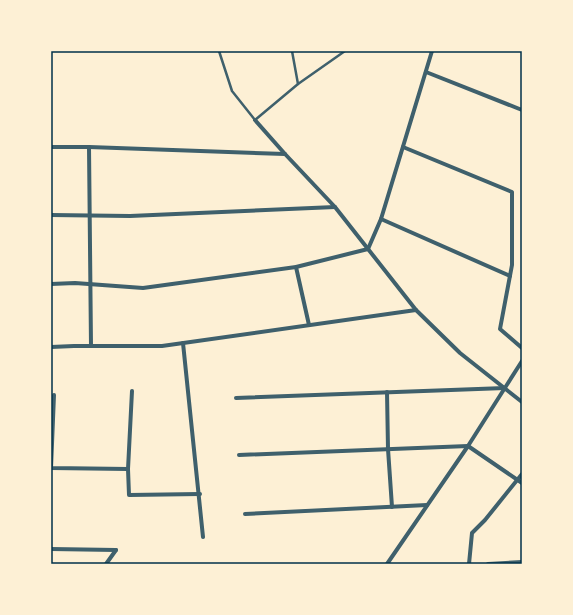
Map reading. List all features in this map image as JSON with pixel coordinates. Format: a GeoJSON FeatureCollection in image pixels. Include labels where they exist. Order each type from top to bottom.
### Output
{"type":"FeatureCollection","features":[{"type":"Feature","properties":{"kind":"street"},"geometry":{"type":"LineString","coordinates":[[368,249],[381,219],[432,51]]}},
{"type":"Feature","properties":{"kind":"street"},"geometry":{"type":"LineString","coordinates":[[426,72],[522,110]]}},
{"type":"Feature","properties":{"kind":"street"},"geometry":{"type":"LineString","coordinates":[[255,120],[335,207],[416,310],[460,353],[522,402]]}},
{"type":"Feature","properties":{"kind":"street"},"geometry":{"type":"LineString","coordinates":[[51,147],[285,154]]}},
{"type":"Feature","properties":{"kind":"street"},"geometry":{"type":"LineString","coordinates":[[89,147],[91,346]]}},
{"type":"Feature","properties":{"kind":"street"},"geometry":{"type":"LineString","coordinates":[[403,147],[512,192],[512,265],[500,329],[522,348]]}},
{"type":"Feature","properties":{"kind":"street"},"geometry":{"type":"LineString","coordinates":[[51,215],[130,216],[335,207]]}},
{"type":"Feature","properties":{"kind":"street"},"geometry":{"type":"LineString","coordinates":[[381,219],[510,276]]}},
{"type":"Feature","properties":{"kind":"street"},"geometry":{"type":"LineString","coordinates":[[51,284],[74,283],[143,288],[296,266],[368,249]]}},
{"type":"Feature","properties":{"kind":"street"},"geometry":{"type":"LineString","coordinates":[[296,266],[310,325]]}},
{"type":"Feature","properties":{"kind":"street"},"geometry":{"type":"LineString","coordinates":[[51,347],[162,346],[416,310]]}},
{"type":"Feature","properties":{"kind":"street"},"geometry":{"type":"LineString","coordinates":[[184,343],[200,494],[203,537]]}},
{"type":"Feature","properties":{"kind":"street"},"geometry":{"type":"LineString","coordinates":[[387,564],[468,446],[522,361]]}},
{"type":"Feature","properties":{"kind":"street"},"geometry":{"type":"LineString","coordinates":[[236,398],[505,388]]}},
{"type":"Feature","properties":{"kind":"street"},"geometry":{"type":"LineString","coordinates":[[132,391],[128,469],[129,495],[200,494]]}},
{"type":"Feature","properties":{"kind":"street"},"geometry":{"type":"LineString","coordinates":[[387,392],[388,449],[392,507]]}},
{"type":"Feature","properties":{"kind":"street"},"geometry":{"type":"LineString","coordinates":[[54,395],[51,468],[128,469]]}},
{"type":"Feature","properties":{"kind":"street"},"geometry":{"type":"LineString","coordinates":[[238,455],[468,446],[522,483]]}},
{"type":"Feature","properties":{"kind":"street"},"geometry":{"type":"LineString","coordinates":[[469,564],[472,533],[485,520],[522,474]]}},
{"type":"Feature","properties":{"kind":"street"},"geometry":{"type":"LineString","coordinates":[[245,514],[427,505]]}},
{"type":"Feature","properties":{"kind":"street"},"geometry":{"type":"LineString","coordinates":[[51,549],[116,550],[106,564]]}},
{"type":"Feature","properties":{"kind":"street"},"geometry":{"type":"LineString","coordinates":[[488,564],[522,562]]}},
{"type":"Feature","properties":{"kind":"lane"},"geometry":{"type":"LineString","coordinates":[[218,51],[232,90],[255,120],[298,84],[345,51]]}},
{"type":"Feature","properties":{"kind":"lane"},"geometry":{"type":"LineString","coordinates":[[292,51],[298,84]]}}]}
